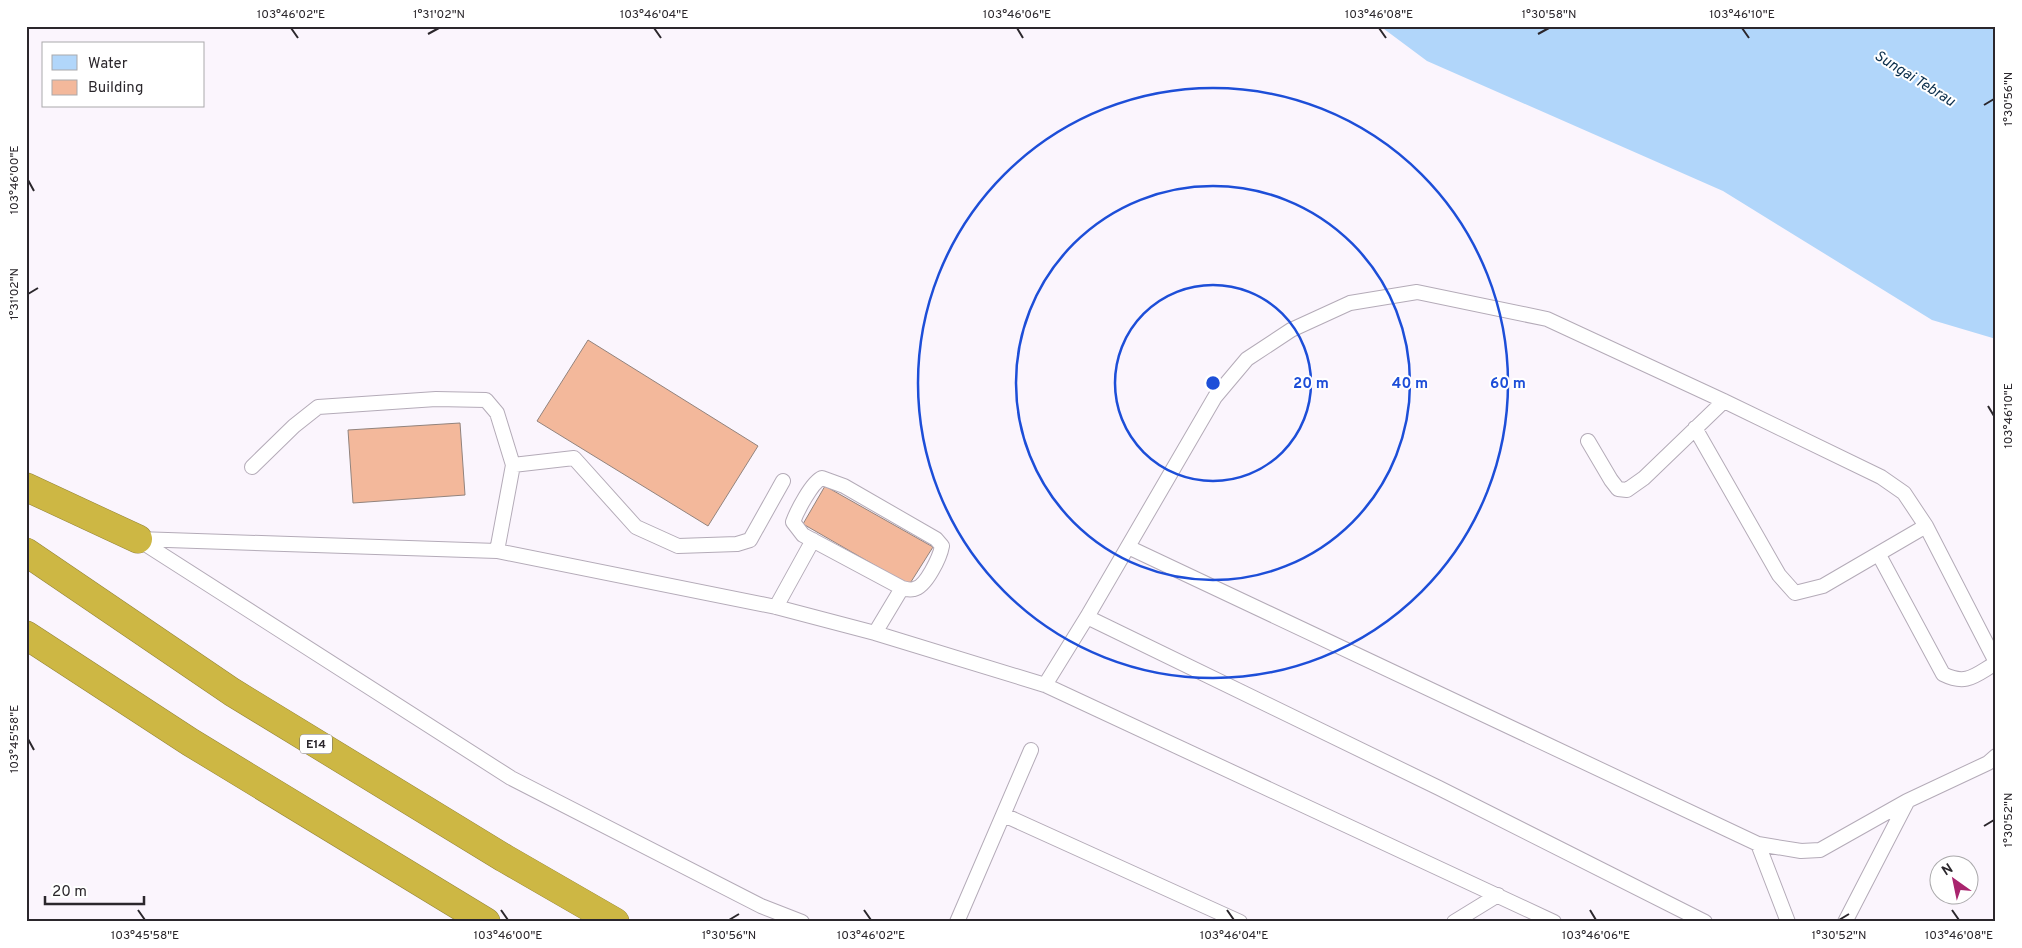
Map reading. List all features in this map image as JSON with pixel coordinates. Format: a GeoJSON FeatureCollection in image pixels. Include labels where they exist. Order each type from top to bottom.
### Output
{"type":"FeatureCollection","features":[{"type":"Feature","properties":{"kind":"highway"},"geometry":{"type":"LineString","coordinates":[[26,487],[138,540]]}},
{"type":"Feature","properties":{"kind":"highway","name":"E14"},"geometry":{"type":"LineString","coordinates":[[26,552],[232,692],[504,858],[615,922]]}},
{"type":"Feature","properties":{"kind":"highway"},"geometry":{"type":"LineString","coordinates":[[26,634],[190,742],[486,922]]}},
{"type":"Feature","properties":{"kind":"lane"},"geometry":{"type":"LineString","coordinates":[[1046,685],[1216,396],[1247,358],[1291,330],[1350,303],[1417,292],[1547,319],[1724,401],[1881,477],[1904,493],[1926,526],[1996,662],[1968,679],[1954,680],[1943,674],[1879,555]]}},
{"type":"Feature","properties":{"kind":"lane"},"geometry":{"type":"LineString","coordinates":[[252,467],[294,426],[318,407],[454,399],[486,400],[497,413],[513,464],[497,551]]}},
{"type":"Feature","properties":{"kind":"lane"},"geometry":{"type":"LineString","coordinates":[[1588,441],[1618,489],[1627,490],[1644,478],[1724,401]]}},
{"type":"Feature","properties":{"kind":"lane"},"geometry":{"type":"LineString","coordinates":[[1695,428],[1779,575],[1795,593],[1823,586],[1926,526]]}},
{"type":"Feature","properties":{"kind":"lane"},"geometry":{"type":"LineString","coordinates":[[513,464],[574,458],[636,527],[678,546],[737,544],[750,540],[783,481]]}},
{"type":"Feature","properties":{"kind":"lane"},"geometry":{"type":"LineString","coordinates":[[822,478],[830,479],[920,529],[942,546],[934,566],[923,583],[914,590],[902,588],[813,540],[803,535],[793,522],[815,483],[822,478]]}},
{"type":"Feature","properties":{"kind":"lane"},"geometry":{"type":"LineString","coordinates":[[138,540],[497,551],[776,607],[875,632],[1046,685],[1554,922]]}},
{"type":"Feature","properties":{"kind":"lane"},"geometry":{"type":"LineString","coordinates":[[138,540],[511,778],[761,906],[802,922]]}},
{"type":"Feature","properties":{"kind":"lane"},"geometry":{"type":"LineString","coordinates":[[776,607],[813,540]]}},
{"type":"Feature","properties":{"kind":"lane"},"geometry":{"type":"LineString","coordinates":[[1128,547],[1758,844],[1801,852],[1820,850],[1907,801],[1988,763],[1996,756]]}},
{"type":"Feature","properties":{"kind":"lane"},"geometry":{"type":"LineString","coordinates":[[875,632],[902,588]]}},
{"type":"Feature","properties":{"kind":"lane"},"geometry":{"type":"LineString","coordinates":[[1087,617],[1439,788],[1705,922]]}},
{"type":"Feature","properties":{"kind":"lane"},"geometry":{"type":"LineString","coordinates":[[957,922],[1030,750]]}},
{"type":"Feature","properties":{"kind":"lane"},"geometry":{"type":"LineString","coordinates":[[1845,922],[1907,801]]}},
{"type":"Feature","properties":{"kind":"lane"},"geometry":{"type":"LineString","coordinates":[[1004,815],[1240,922]]}},
{"type":"Feature","properties":{"kind":"lane"},"geometry":{"type":"LineString","coordinates":[[1758,844],[1788,922]]}},
{"type":"Feature","properties":{"kind":"lane"},"geometry":{"type":"LineString","coordinates":[[1454,922],[1498,895]]}},
{"type":"Feature","properties":{"kind":"water","name":"Sungai Tebrau"},"geometry":{"type":"Polygon","coordinates":[[[1380,26],[1996,26],[1996,339],[1932,320],[1723,191],[1427,61],[1380,26]]]}},
{"type":"Feature","properties":{"kind":"building"},"geometry":{"type":"Polygon","coordinates":[[[588,340],[758,446],[708,526],[537,421],[588,340]]]}},
{"type":"Feature","properties":{"kind":"building"},"geometry":{"type":"Polygon","coordinates":[[[460,423],[465,495],[353,503],[348,430],[460,423]]]}},
{"type":"Feature","properties":{"kind":"building"},"geometry":{"type":"Polygon","coordinates":[[[825,486],[933,547],[909,585],[803,524],[825,486]]]}}]}
